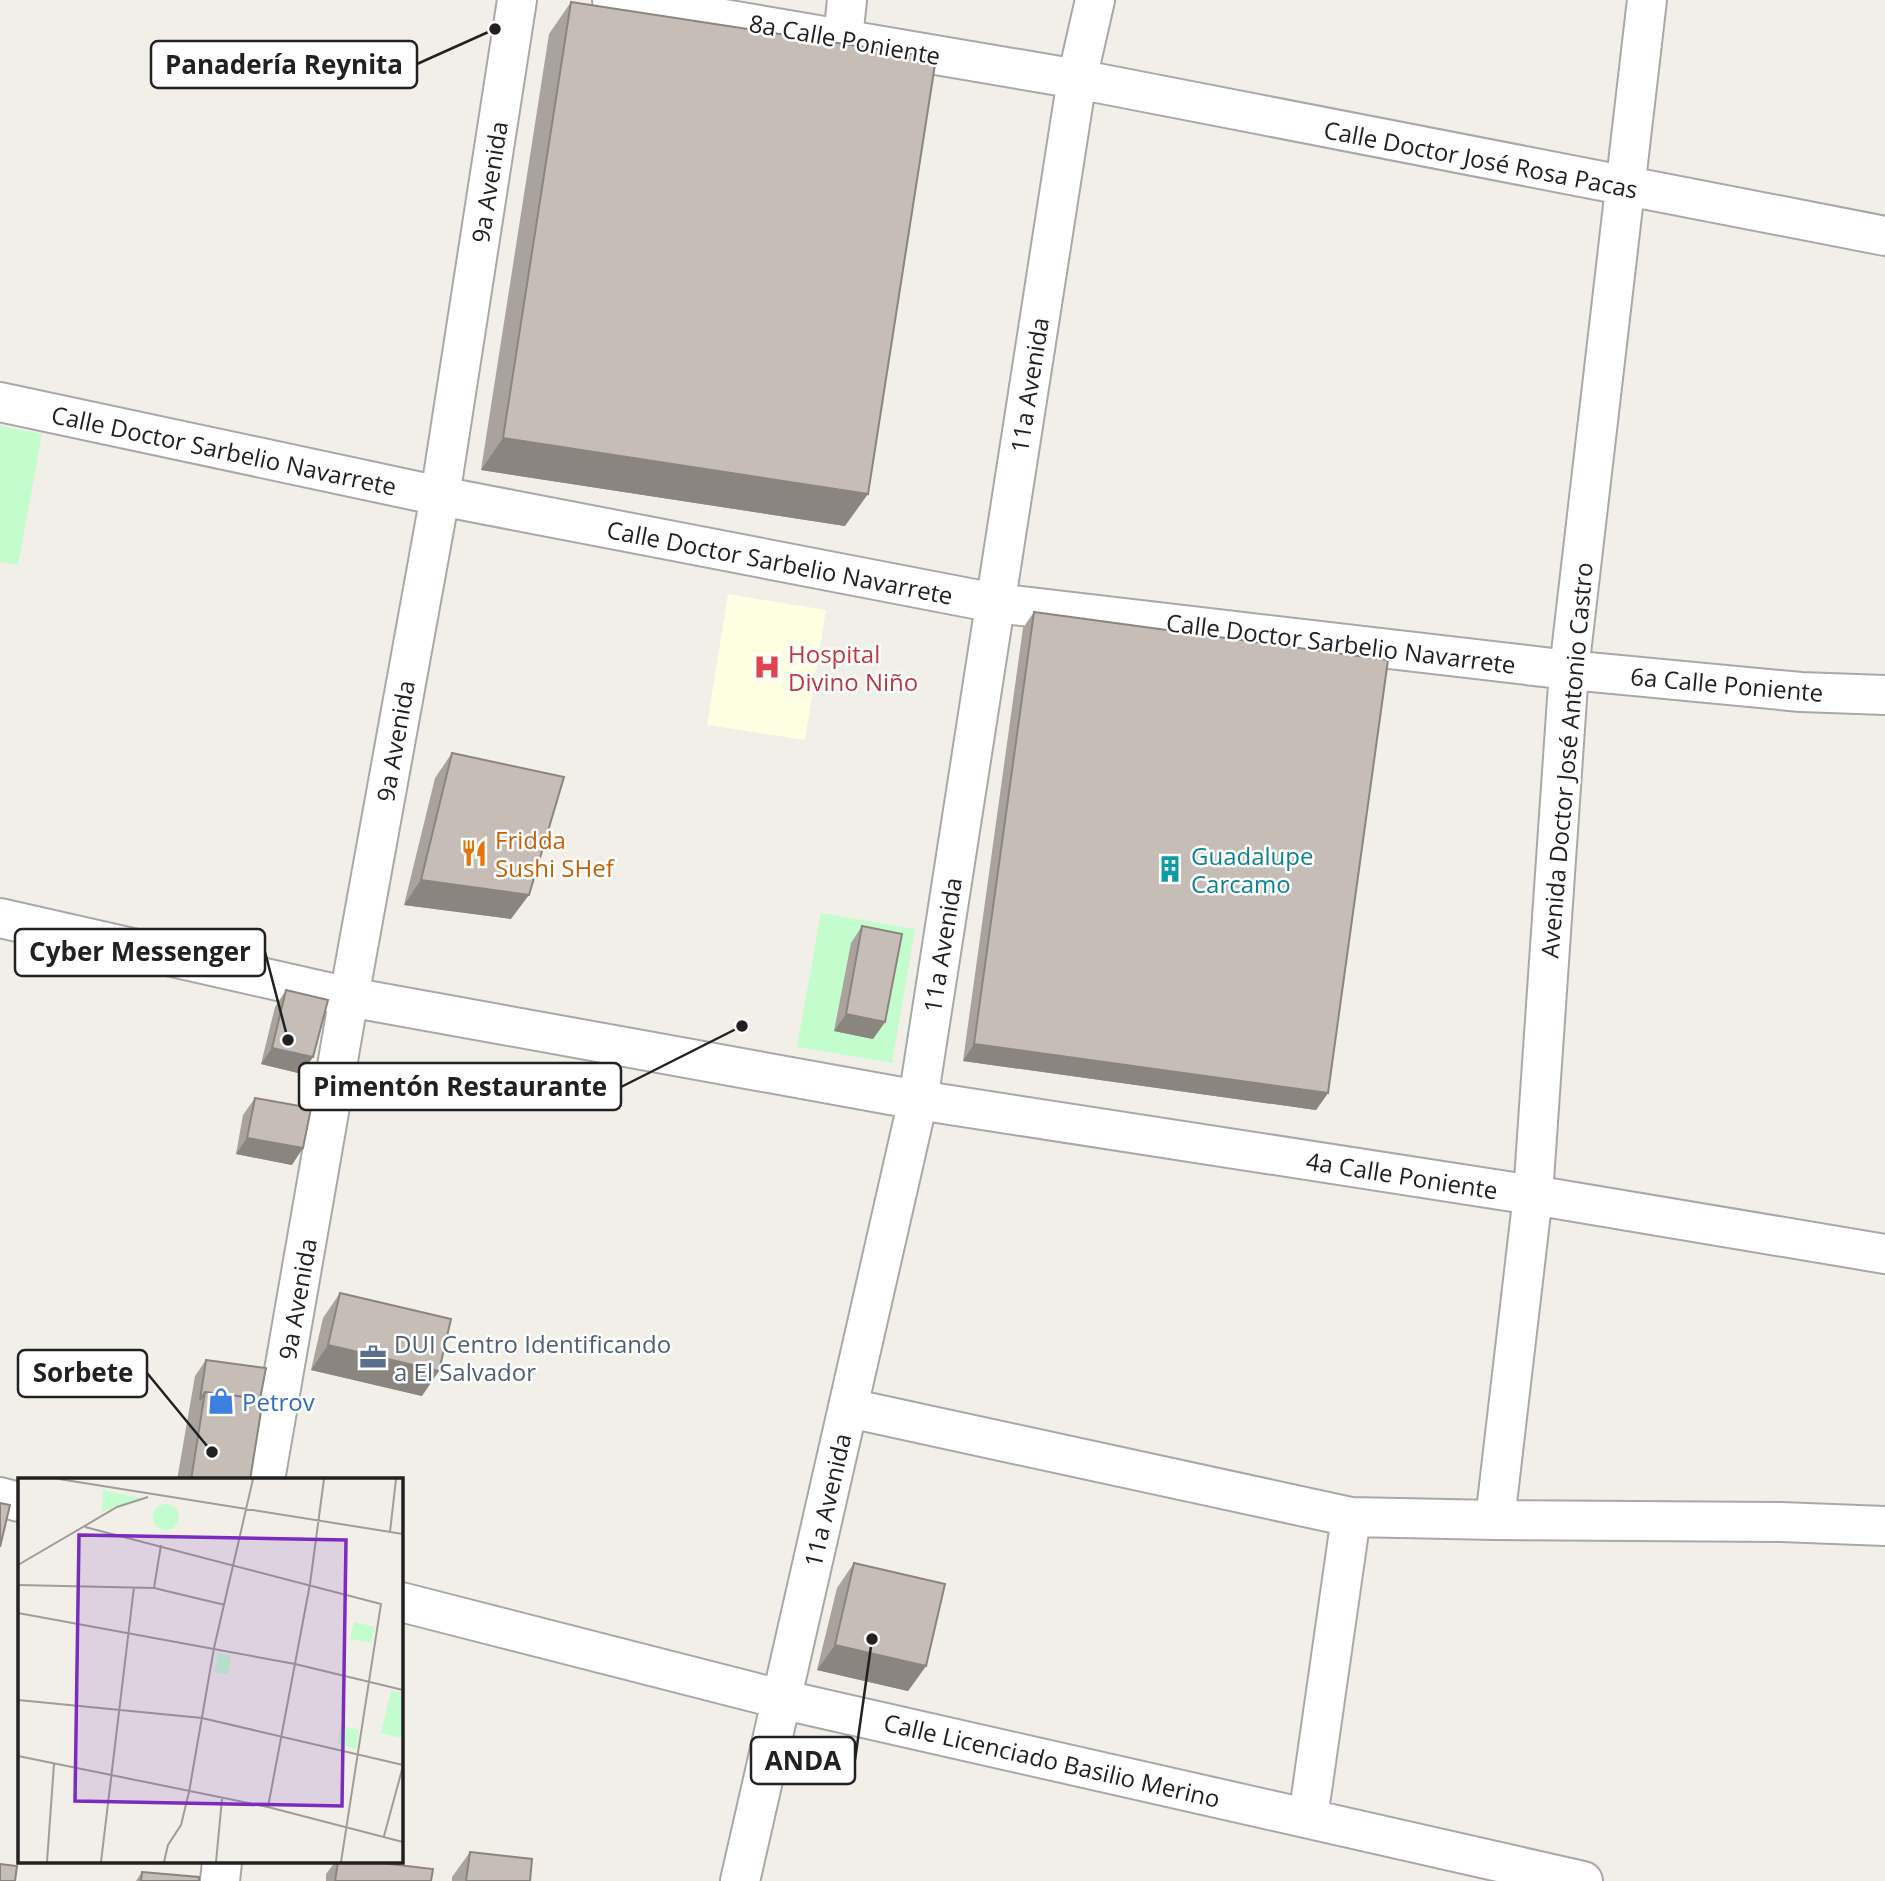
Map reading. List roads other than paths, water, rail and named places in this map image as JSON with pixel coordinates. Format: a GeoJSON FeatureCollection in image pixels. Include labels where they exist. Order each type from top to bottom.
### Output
{"type":"FeatureCollection","features":[{"type":"Feature","properties":{"kind":"street","name":"9a Avenida"},"geometry":{"type":"LineString","coordinates":[[265,1478],[440,496],[517,0]]}},
{"type":"Feature","properties":{"kind":"street","name":"8a Calle Poniente"},"geometry":{"type":"LineString","coordinates":[[612,0],[1077,79]]}},
{"type":"Feature","properties":{"kind":"street"},"geometry":{"type":"LineString","coordinates":[[843,38],[846,0]]}},
{"type":"Feature","properties":{"kind":"street","name":"11a Avenida"},"geometry":{"type":"LineString","coordinates":[[740,1881],[918,1100],[1077,79],[1095,0]]}},
{"type":"Feature","properties":{"kind":"street","name":"Avenida Doctor José Antonio Castro"},"geometry":{"type":"LineString","coordinates":[[1495,1520],[1533,1195],[1569,670],[1647,0]]}},
{"type":"Feature","properties":{"kind":"street","name":"Calle Doctor José Rosa Pacas"},"geometry":{"type":"LineString","coordinates":[[1077,79],[1885,236]]}},
{"type":"Feature","properties":{"kind":"street","name":"Calle Doctor Sarbelio Navarrete"},"geometry":{"type":"LineString","coordinates":[[0,402],[440,496],[995,603],[1569,670]]}},
{"type":"Feature","properties":{"kind":"street","name":"6a Calle Poniente"},"geometry":{"type":"LineString","coordinates":[[1569,670],[1801,692],[1885,695]]}},
{"type":"Feature","properties":{"kind":"street"},"geometry":{"type":"LineString","coordinates":[[0,918],[349,997]]}},
{"type":"Feature","properties":{"kind":"street","name":"4a Calle Poniente"},"geometry":{"type":"LineString","coordinates":[[349,997],[918,1100],[1533,1195],[1885,1254]]}},
{"type":"Feature","properties":{"kind":"street"},"geometry":{"type":"LineString","coordinates":[[849,1408],[1351,1517],[1885,1525]]}},
{"type":"Feature","properties":{"kind":"street"},"geometry":{"type":"LineString","coordinates":[[0,1497],[18,1502]]}},
{"type":"Feature","properties":{"kind":"street"},"geometry":{"type":"LineString","coordinates":[[1308,1818],[1351,1517]]}},
{"type":"Feature","properties":{"kind":"street","name":"Calle Licenciado Basilio Merino"},"geometry":{"type":"LineString","coordinates":[[402,1602],[780,1699],[1583,1881]]}},
{"type":"Feature","properties":{"kind":"place","name":"Panadería Reynita"},"geometry":{"type":"Point","coordinates":[495,29]}},
{"type":"Feature","properties":{"kind":"place","name":"Hospital Divino Niño"},"geometry":{"type":"Point","coordinates":[767,667]}},
{"type":"Feature","properties":{"kind":"place","name":"Fridda Sushi SHef"},"geometry":{"type":"Point","coordinates":[474,853]}},
{"type":"Feature","properties":{"kind":"place","name":"Guadalupe Carcamo"},"geometry":{"type":"Point","coordinates":[1170,869]}},
{"type":"Feature","properties":{"kind":"place","name":"Pimentón Restaurante"},"geometry":{"type":"Point","coordinates":[742,1026]}},
{"type":"Feature","properties":{"kind":"place","name":"Cyber Messenger"},"geometry":{"type":"Point","coordinates":[288,1040]}},
{"type":"Feature","properties":{"kind":"place","name":"DUI Centro Identificando a El Salvador"},"geometry":{"type":"Point","coordinates":[373,1357]}},
{"type":"Feature","properties":{"kind":"place","name":"Petrov"},"geometry":{"type":"Point","coordinates":[221,1401]}},
{"type":"Feature","properties":{"kind":"place","name":"Sorbete"},"geometry":{"type":"Point","coordinates":[212,1452]}},
{"type":"Feature","properties":{"kind":"place","name":"ANDA"},"geometry":{"type":"Point","coordinates":[872,1639]}}]}
